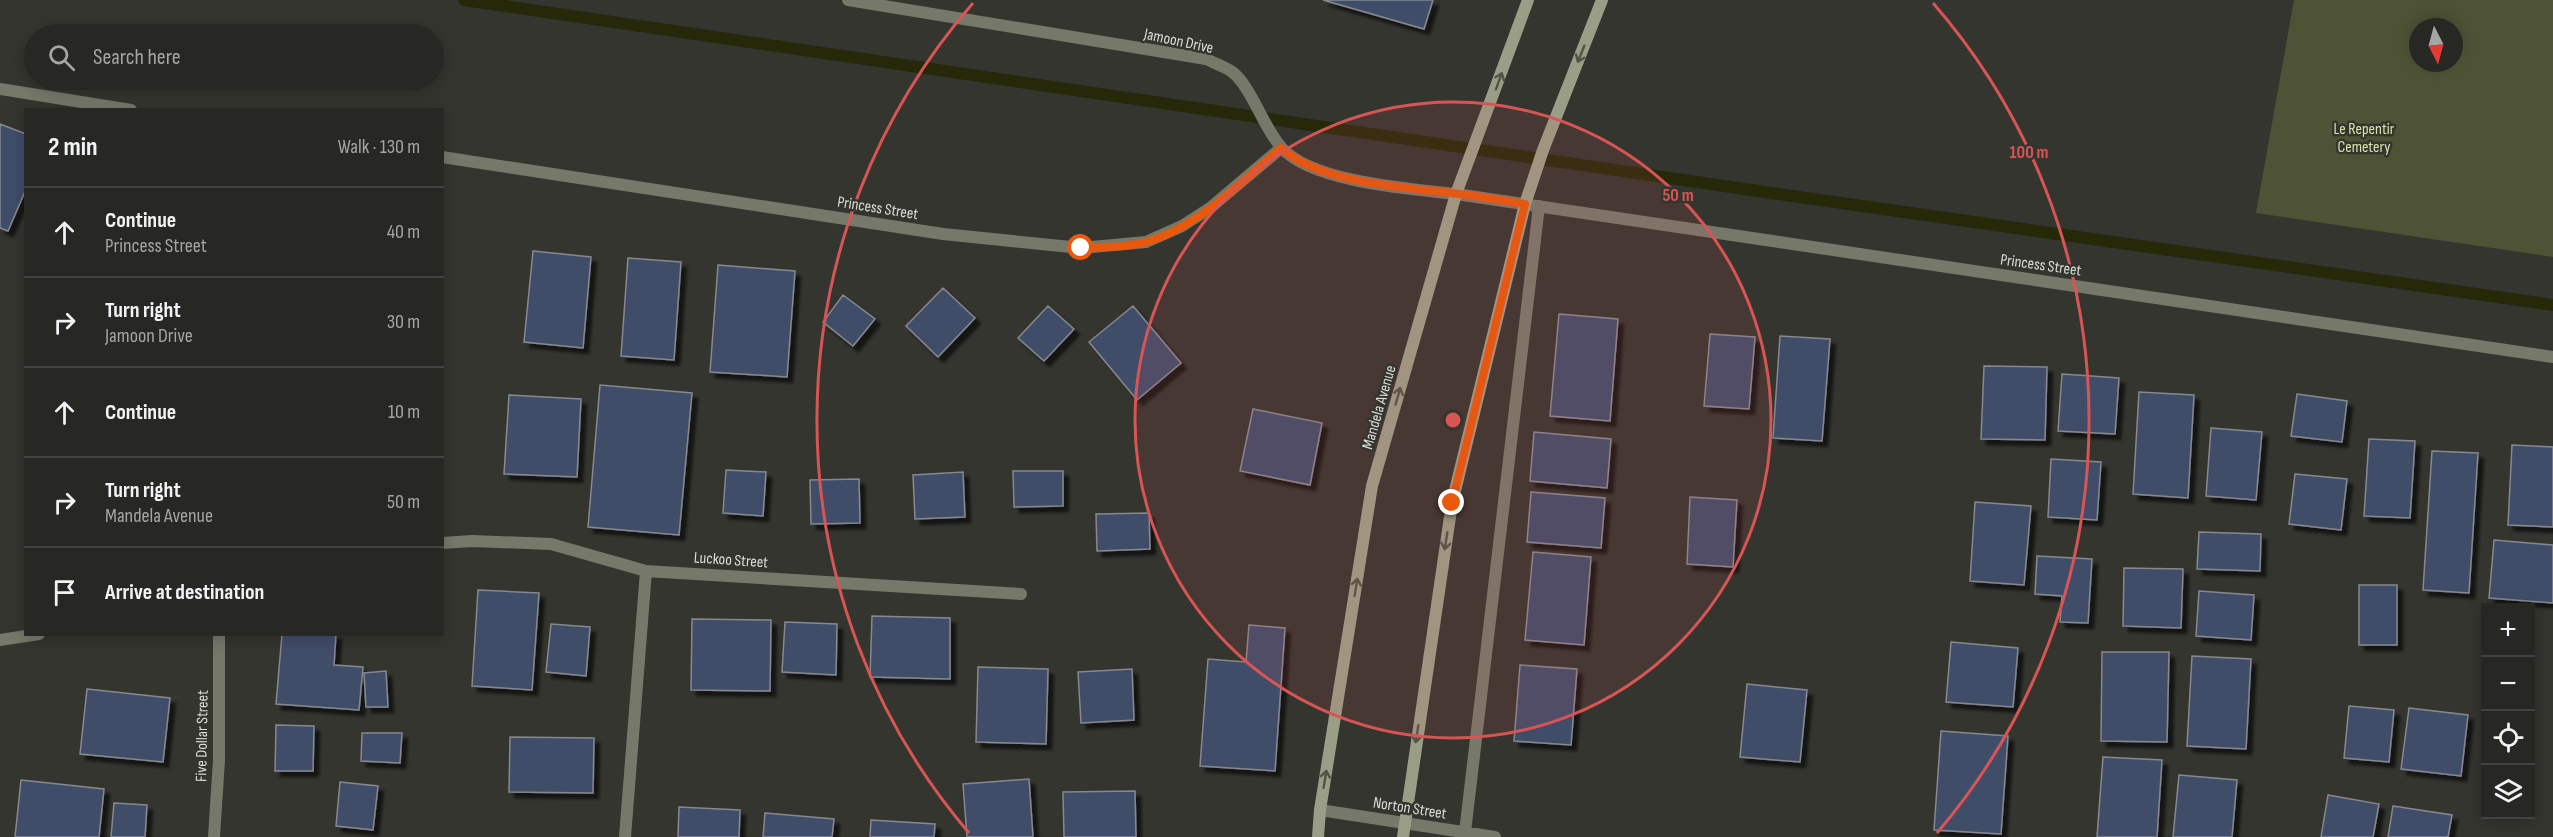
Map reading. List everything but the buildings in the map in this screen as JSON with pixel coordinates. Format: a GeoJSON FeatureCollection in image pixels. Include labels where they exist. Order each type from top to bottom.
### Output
{"type":"FeatureCollection","features":[{"type":"Feature","properties":{"kind":"main road","name":"Mandela Avenue"},"geometry":{"type":"LineString","coordinates":[[1318,837],[1320,810],[1372,486],[1455,194],[1528,0]]}},
{"type":"Feature","properties":{"kind":"main road"},"geometry":{"type":"LineString","coordinates":[[1403,837],[1452,503],[1525,204],[1543,150],[1602,0]]}},
{"type":"Feature","properties":{"kind":"street","name":"Jamoon Drive"},"geometry":{"type":"LineString","coordinates":[[848,0],[1206,59],[1232,72],[1248,92],[1258,113],[1281,148],[1294,159],[1321,170],[1378,185],[1525,204]]}},
{"type":"Feature","properties":{"kind":"street"},"geometry":{"type":"LineString","coordinates":[[0,89],[119,108]]}},
{"type":"Feature","properties":{"kind":"street","name":"Princess Street"},"geometry":{"type":"LineString","coordinates":[[444,157],[943,234],[1081,248],[1146,242],[1182,226],[1210,208],[1281,148]]}},
{"type":"Feature","properties":{"kind":"street","name":"Princess Street"},"geometry":{"type":"LineString","coordinates":[[1525,204],[2553,357]]}},
{"type":"Feature","properties":{"kind":"street"},"geometry":{"type":"LineString","coordinates":[[1465,832],[1539,206]]}},
{"type":"Feature","properties":{"kind":"street","name":"Luckoo Street"},"geometry":{"type":"LineString","coordinates":[[444,543],[472,541],[551,544],[646,571],[1021,594]]}},
{"type":"Feature","properties":{"kind":"street"},"geometry":{"type":"LineString","coordinates":[[625,837],[646,571]]}},
{"type":"Feature","properties":{"kind":"street"},"geometry":{"type":"LineString","coordinates":[[0,640],[26,636]]}},
{"type":"Feature","properties":{"kind":"street","name":"Five Dollar Street"},"geometry":{"type":"LineString","coordinates":[[214,837],[219,760],[219,636]]}},
{"type":"Feature","properties":{"kind":"street","name":"Norton Street"},"geometry":{"type":"LineString","coordinates":[[1320,810],[1495,837]]}},
{"type":"Feature","properties":{"kind":"green space","name":"Le Repentir Cemetery"},"geometry":{"type":"Polygon","coordinates":[[[2294,0],[2553,0],[2553,257],[2256,213],[2294,0]]]}},
{"type":"Feature","properties":{"kind":"waterway"},"geometry":{"type":"LineString","coordinates":[[464,0],[1778,194],[2553,305]]}},
{"type":"Feature","properties":{"kind":"route"},"geometry":{"type":"LineString","coordinates":[[1081,248],[1146,242],[1182,226],[1210,208],[1281,148],[1294,159],[1321,170],[1378,185],[1525,204],[1452,503]]}}]}
